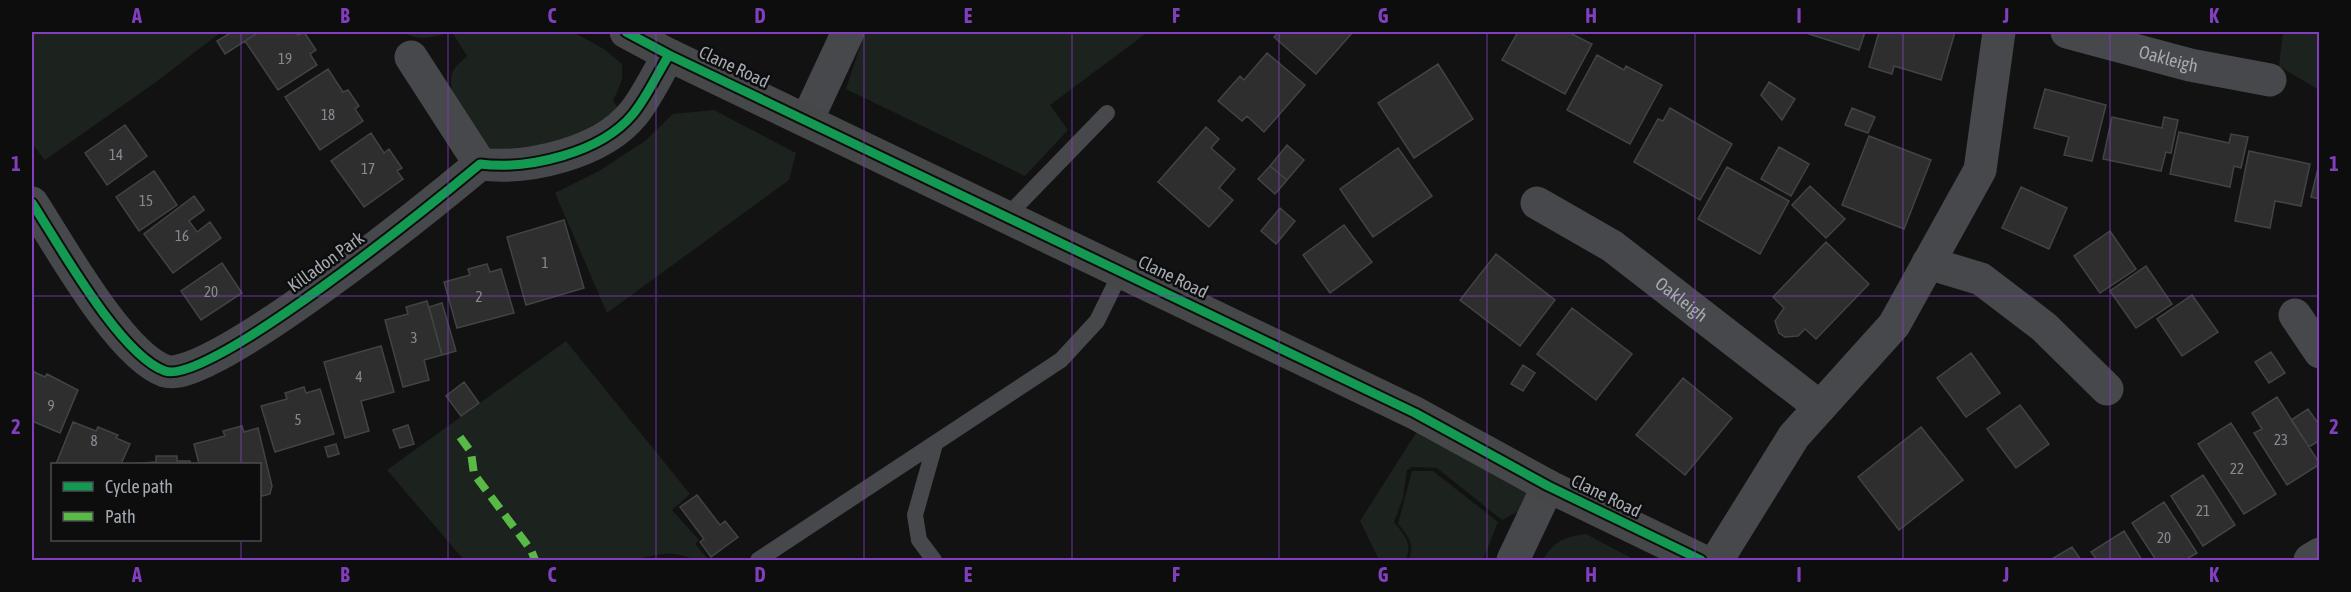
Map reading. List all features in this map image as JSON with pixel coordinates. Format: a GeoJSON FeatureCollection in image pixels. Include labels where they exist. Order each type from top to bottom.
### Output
{"type":"FeatureCollection","features":[{"type":"Feature","properties":{"kind":"main road","name":"Clane Road"},"geometry":{"type":"LineString","coordinates":[[626,32],[669,55],[1122,270],[1415,413],[1548,486],[1701,561]]}},
{"type":"Feature","properties":{"kind":"street"},"geometry":{"type":"LineString","coordinates":[[807,120],[848,32]]}},
{"type":"Feature","properties":{"kind":"street"},"geometry":{"type":"LineString","coordinates":[[1717,561],[1794,436],[1894,325],[1980,170],[1999,32]]}},
{"type":"Feature","properties":{"kind":"street","name":"Oakleigh"},"geometry":{"type":"LineString","coordinates":[[2067,32],[2190,65],[2270,80]]}},
{"type":"Feature","properties":{"kind":"street"},"geometry":{"type":"LineString","coordinates":[[411,57],[480,164],[524,166],[571,154],[604,137],[632,115],[669,55]]}},
{"type":"Feature","properties":{"kind":"street","name":"Killadon Park"},"geometry":{"type":"LineString","coordinates":[[32,203],[120,336],[143,360],[174,373],[203,364],[256,333],[424,211],[480,164]]}},
{"type":"Feature","properties":{"kind":"street","name":"Oakleigh"},"geometry":{"type":"LineString","coordinates":[[1538,203],[1612,246],[1820,407]]}},
{"type":"Feature","properties":{"kind":"street"},"geometry":{"type":"LineString","coordinates":[[1928,263],[1981,279],[2044,327],[2107,390]]}},
{"type":"Feature","properties":{"kind":"street"},"geometry":{"type":"LineString","coordinates":[[2295,315],[2319,352]]}},
{"type":"Feature","properties":{"kind":"street"},"geometry":{"type":"LineString","coordinates":[[1513,561],[1548,486]]}},
{"type":"Feature","properties":{"kind":"street"},"geometry":{"type":"LineString","coordinates":[[2310,561],[2319,554]]}},
{"type":"Feature","properties":{"kind":"lane"},"geometry":{"type":"LineString","coordinates":[[1007,216],[1107,113]]}},
{"type":"Feature","properties":{"kind":"lane"},"geometry":{"type":"LineString","coordinates":[[758,561],[1060,360],[1097,321],[1122,270]]}},
{"type":"Feature","properties":{"kind":"lane"},"geometry":{"type":"LineString","coordinates":[[934,444],[915,515],[919,540],[934,561]]}},
{"type":"Feature","properties":{"kind":"shaded area"},"geometry":{"type":"Polygon","coordinates":[[[32,32],[221,32],[156,82],[45,160],[32,144],[32,32]]]}},
{"type":"Feature","properties":{"kind":"shaded area"},"geometry":{"type":"Polygon","coordinates":[[[403,32],[452,32],[421,38],[403,32]]]}},
{"type":"Feature","properties":{"kind":"shaded area"},"geometry":{"type":"Polygon","coordinates":[[[452,32],[573,32],[604,49],[622,64],[622,80],[613,101],[619,110],[564,142],[493,151],[479,140],[454,96],[451,86],[452,74],[467,56],[452,32]]]}},
{"type":"Feature","properties":{"kind":"shaded area"},"geometry":{"type":"Polygon","coordinates":[[[865,32],[1148,32],[1050,105],[1068,130],[1025,176],[846,89],[865,32]]]}},
{"type":"Feature","properties":{"kind":"shaded area"},"geometry":{"type":"Polygon","coordinates":[[[2283,32],[2319,32],[2319,90],[2279,66],[2283,32]]]}},
{"type":"Feature","properties":{"kind":"shaded area"},"geometry":{"type":"Polygon","coordinates":[[[714,110],[796,153],[789,180],[607,313],[555,193],[599,171],[645,141],[673,114],[714,110]]]}},
{"type":"Feature","properties":{"kind":"shaded area"},"geometry":{"type":"Polygon","coordinates":[[[566,341],[690,494],[672,510],[699,540],[695,544],[707,558],[694,559],[670,554],[637,560],[464,560],[387,470],[566,341]]]}},
{"type":"Feature","properties":{"kind":"shaded area"},"geometry":{"type":"Polygon","coordinates":[[[1421,425],[1532,488],[1521,510],[1502,520],[1437,468],[1412,467],[1407,470],[1403,498],[1394,522],[1407,540],[1408,554],[1405,560],[1379,560],[1360,521],[1421,425]]]}},
{"type":"Feature","properties":{"kind":"shaded area"},"geometry":{"type":"Polygon","coordinates":[[[1412,471],[1433,471],[1498,522],[1483,560],[1408,560],[1411,550],[1410,541],[1398,524],[1412,471]]]}},
{"type":"Feature","properties":{"kind":"shaded area"},"geometry":{"type":"Polygon","coordinates":[[[1586,534],[1635,560],[1543,560],[1555,544],[1586,534]]]}},
{"type":"Feature","properties":{"kind":"building"},"geometry":{"type":"Polygon","coordinates":[[[232,32],[259,32],[225,54],[217,41],[232,32]]]}},
{"type":"Feature","properties":{"kind":"building"},"geometry":{"type":"Polygon","coordinates":[[[259,32],[295,32],[298,35],[304,32],[316,50],[310,54],[317,65],[278,90],[245,41],[259,32]]]}},
{"type":"Feature","properties":{"kind":"building"},"geometry":{"type":"Polygon","coordinates":[[[1279,32],[1353,32],[1316,74],[1274,37],[1279,32]]]}},
{"type":"Feature","properties":{"kind":"building"},"geometry":{"type":"Polygon","coordinates":[[[1518,32],[1568,32],[1592,44],[1565,94],[1502,60],[1518,32]]]}},
{"type":"Feature","properties":{"kind":"building"},"geometry":{"type":"Polygon","coordinates":[[[1803,32],[1865,32],[1859,50],[1803,32]]]}},
{"type":"Feature","properties":{"kind":"building"},"geometry":{"type":"Polygon","coordinates":[[[1879,32],[1955,32],[1941,80],[1894,66],[1892,74],[1869,67],[1879,32]]]}},
{"type":"Feature","properties":{"kind":"building"},"geometry":{"type":"Polygon","coordinates":[[[1267,53],[1305,85],[1264,132],[1247,116],[1242,121],[1218,101],[1240,76],[1244,80],[1267,53]]]}},
{"type":"Feature","properties":{"kind":"building"},"geometry":{"type":"Polygon","coordinates":[[[1597,55],[1624,70],[1626,66],[1662,85],[1630,144],[1567,110],[1597,55]]]}},
{"type":"Feature","properties":{"kind":"building"},"geometry":{"type":"Polygon","coordinates":[[[1438,64],[1473,119],[1414,158],[1378,103],[1438,64]]]}},
{"type":"Feature","properties":{"kind":"building"},"geometry":{"type":"Polygon","coordinates":[[[328,69],[343,92],[348,90],[359,106],[355,109],[363,121],[320,150],[285,97],[328,69]]]}},
{"type":"Feature","properties":{"kind":"building"},"geometry":{"type":"Polygon","coordinates":[[[1769,82],[1795,99],[1782,120],[1761,95],[1769,82]]]}},
{"type":"Feature","properties":{"kind":"building"},"geometry":{"type":"Polygon","coordinates":[[[2045,89],[2106,105],[2092,161],[2064,155],[2069,137],[2034,128],[2045,89]]]}},
{"type":"Feature","properties":{"kind":"building"},"geometry":{"type":"Polygon","coordinates":[[[1670,108],[1732,144],[1700,200],[1634,162],[1658,119],[1663,121],[1670,108]]]}},
{"type":"Feature","properties":{"kind":"building"},"geometry":{"type":"Polygon","coordinates":[[[1852,108],[1875,117],[1868,133],[1845,125],[1852,108]]]}},
{"type":"Feature","properties":{"kind":"building"},"geometry":{"type":"Polygon","coordinates":[[[2112,117],[2162,128],[2164,117],[2178,120],[2171,153],[2166,152],[2161,171],[2103,159],[2112,117]]]}},
{"type":"Feature","properties":{"kind":"building"},"geometry":{"type":"Polygon","coordinates":[[[125,125],[147,156],[107,185],[85,153],[125,125]]]}},
{"type":"Feature","properties":{"kind":"building"},"geometry":{"type":"Polygon","coordinates":[[[1206,127],[1219,139],[1211,148],[1235,169],[1219,188],[1233,200],[1209,227],[1158,182],[1206,127]]]}},
{"type":"Feature","properties":{"kind":"building"},"geometry":{"type":"Polygon","coordinates":[[[2179,132],[2229,143],[2231,134],[2248,137],[2241,168],[2234,166],[2230,187],[2170,174],[2179,132]]]}},
{"type":"Feature","properties":{"kind":"building"},"geometry":{"type":"Polygon","coordinates":[[[371,133],[384,153],[389,149],[402,168],[397,171],[403,179],[364,207],[331,161],[371,133]]]}},
{"type":"Feature","properties":{"kind":"building"},"geometry":{"type":"Polygon","coordinates":[[[1869,136],[1931,160],[1904,229],[1842,205],[1869,136]]]}},
{"type":"Feature","properties":{"kind":"building"},"geometry":{"type":"Polygon","coordinates":[[[1287,145],[1304,160],[1287,180],[1270,166],[1287,145]]]}},
{"type":"Feature","properties":{"kind":"building"},"geometry":{"type":"Polygon","coordinates":[[[1779,147],[1809,164],[1791,196],[1761,179],[1779,147]]]}},
{"type":"Feature","properties":{"kind":"building"},"geometry":{"type":"Polygon","coordinates":[[[1398,148],[1432,196],[1373,237],[1340,189],[1398,148]]]}},
{"type":"Feature","properties":{"kind":"building"},"geometry":{"type":"Polygon","coordinates":[[[2249,151],[2310,164],[2301,206],[2275,201],[2270,228],[2235,221],[2249,151]]]}},
{"type":"Feature","properties":{"kind":"building"},"geometry":{"type":"Polygon","coordinates":[[[2320,160],[2320,199],[2311,197],[2320,160]]]}},
{"type":"Feature","properties":{"kind":"building"},"geometry":{"type":"Polygon","coordinates":[[[1270,166],[1287,180],[1275,194],[1258,179],[1270,166]]]}},
{"type":"Feature","properties":{"kind":"building"},"geometry":{"type":"Polygon","coordinates":[[[1727,167],[1789,201],[1760,254],[1698,219],[1727,167]]]}},
{"type":"Feature","properties":{"kind":"building"},"geometry":{"type":"Polygon","coordinates":[[[154,171],[177,205],[139,231],[116,197],[154,171]]]}},
{"type":"Feature","properties":{"kind":"building"},"geometry":{"type":"Polygon","coordinates":[[[1810,186],[1845,219],[1826,238],[1792,205],[1810,186]]]}},
{"type":"Feature","properties":{"kind":"building"},"geometry":{"type":"Polygon","coordinates":[[[2021,187],[2067,208],[2049,249],[2002,228],[2021,187]]]}},
{"type":"Feature","properties":{"kind":"building"},"geometry":{"type":"Polygon","coordinates":[[[194,196],[204,210],[189,221],[197,232],[210,222],[221,238],[173,273],[144,234],[194,196]]]}},
{"type":"Feature","properties":{"kind":"building"},"geometry":{"type":"Polygon","coordinates":[[[1280,208],[1295,221],[1276,244],[1261,231],[1280,208]]]}},
{"type":"Feature","properties":{"kind":"building"},"geometry":{"type":"Polygon","coordinates":[[[564,220],[584,288],[526,305],[507,237],[564,220]]]}},
{"type":"Feature","properties":{"kind":"building"},"geometry":{"type":"Polygon","coordinates":[[[1344,225],[1372,262],[1330,293],[1303,255],[1344,225]]]}},
{"type":"Feature","properties":{"kind":"building"},"geometry":{"type":"Polygon","coordinates":[[[2110,231],[2136,269],[2100,293],[2074,256],[2110,231]]]}},
{"type":"Feature","properties":{"kind":"building"},"geometry":{"type":"Polygon","coordinates":[[[1826,242],[1869,284],[1816,339],[1805,329],[1798,336],[1785,337],[1779,333],[1775,321],[1784,308],[1773,297],[1826,242]]]}},
{"type":"Feature","properties":{"kind":"building"},"geometry":{"type":"Polygon","coordinates":[[[1496,254],[1555,300],[1520,346],[1460,300],[1496,254]]]}},
{"type":"Feature","properties":{"kind":"building"},"geometry":{"type":"Polygon","coordinates":[[[222,263],[242,293],[201,320],[181,291],[222,263]]]}},
{"type":"Feature","properties":{"kind":"building"},"geometry":{"type":"Polygon","coordinates":[[[487,264],[490,272],[501,269],[514,313],[457,328],[444,282],[470,275],[468,269],[487,264]]]}},
{"type":"Feature","properties":{"kind":"building"},"geometry":{"type":"Polygon","coordinates":[[[2146,266],[2172,304],[2136,328],[2110,291],[2146,266]]]}},
{"type":"Feature","properties":{"kind":"building"},"geometry":{"type":"Polygon","coordinates":[[[2192,295],[2218,332],[2182,356],[2157,319],[2192,295]]]}},
{"type":"Feature","properties":{"kind":"building"},"geometry":{"type":"Polygon","coordinates":[[[427,301],[442,355],[424,360],[429,380],[403,387],[385,320],[408,314],[406,307],[427,301]]]}},
{"type":"Feature","properties":{"kind":"building"},"geometry":{"type":"Polygon","coordinates":[[[442,303],[456,351],[442,355],[429,307],[442,303]]]}},
{"type":"Feature","properties":{"kind":"building"},"geometry":{"type":"Polygon","coordinates":[[[1572,308],[1632,354],[1596,400],[1537,354],[1572,308]]]}},
{"type":"Feature","properties":{"kind":"building"},"geometry":{"type":"Polygon","coordinates":[[[381,346],[394,392],[361,401],[369,431],[345,438],[324,362],[381,346]]]}},
{"type":"Feature","properties":{"kind":"building"},"geometry":{"type":"Polygon","coordinates":[[[2271,352],[2285,373],[2269,383],[2255,362],[2271,352]]]}},
{"type":"Feature","properties":{"kind":"building"},"geometry":{"type":"Polygon","coordinates":[[[1971,353],[2000,393],[1966,417],[1937,378],[1971,353]]]}},
{"type":"Feature","properties":{"kind":"building"},"geometry":{"type":"Polygon","coordinates":[[[1523,365],[1535,373],[1523,391],[1511,384],[1523,365]]]}},
{"type":"Feature","properties":{"kind":"building"},"geometry":{"type":"Polygon","coordinates":[[[32,371],[45,377],[47,374],[78,390],[60,433],[32,421],[32,371]]]}},
{"type":"Feature","properties":{"kind":"building"},"geometry":{"type":"Polygon","coordinates":[[[1683,378],[1732,418],[1685,475],[1636,435],[1683,378]]]}},
{"type":"Feature","properties":{"kind":"building"},"geometry":{"type":"Polygon","coordinates":[[[464,382],[479,403],[461,416],[446,396],[464,382]]]}},
{"type":"Feature","properties":{"kind":"building"},"geometry":{"type":"Polygon","coordinates":[[[304,387],[306,393],[320,389],[334,434],[275,452],[261,406],[287,399],[285,393],[304,387]]]}},
{"type":"Feature","properties":{"kind":"building"},"geometry":{"type":"Polygon","coordinates":[[[2277,397],[2320,464],[2287,485],[2254,433],[2262,429],[2252,413],[2277,397]]]}},
{"type":"Feature","properties":{"kind":"building"},"geometry":{"type":"Polygon","coordinates":[[[2020,405],[2049,444],[2016,468],[1987,429],[2020,405]]]}},
{"type":"Feature","properties":{"kind":"building"},"geometry":{"type":"Polygon","coordinates":[[[2308,409],[2320,426],[2320,440],[2309,447],[2291,420],[2308,409]]]}},
{"type":"Feature","properties":{"kind":"building"},"geometry":{"type":"Polygon","coordinates":[[[73,422],[96,431],[98,427],[118,435],[116,438],[130,444],[121,463],[56,463],[73,422]]]}},
{"type":"Feature","properties":{"kind":"building"},"geometry":{"type":"Polygon","coordinates":[[[2231,423],[2276,494],[2244,514],[2198,444],[2231,423]]]}},
{"type":"Feature","properties":{"kind":"building"},"geometry":{"type":"Polygon","coordinates":[[[408,425],[414,444],[400,448],[393,430],[408,425]]]}},
{"type":"Feature","properties":{"kind":"building"},"geometry":{"type":"Polygon","coordinates":[[[242,426],[244,432],[258,428],[272,486],[270,494],[261,495],[261,463],[199,463],[194,444],[225,436],[223,431],[242,426]]]}},
{"type":"Feature","properties":{"kind":"building"},"geometry":{"type":"Polygon","coordinates":[[[1921,427],[1963,480],[1899,530],[1858,477],[1921,427]]]}},
{"type":"Feature","properties":{"kind":"building"},"geometry":{"type":"Polygon","coordinates":[[[336,444],[339,454],[328,457],[325,447],[336,444]]]}},
{"type":"Feature","properties":{"kind":"building"},"geometry":{"type":"Polygon","coordinates":[[[156,456],[177,456],[177,461],[190,461],[190,463],[143,463],[156,462],[156,456]]]}},
{"type":"Feature","properties":{"kind":"building"},"geometry":{"type":"Polygon","coordinates":[[[2203,475],[2235,525],[2203,546],[2171,496],[2203,475]]]}},
{"type":"Feature","properties":{"kind":"building"},"geometry":{"type":"Polygon","coordinates":[[[697,495],[720,525],[725,521],[738,537],[711,557],[700,542],[704,539],[680,507],[697,495]]]}},
{"type":"Feature","properties":{"kind":"building"},"geometry":{"type":"Polygon","coordinates":[[[2164,502],[2197,553],[2185,560],[2156,560],[2132,523],[2164,502]]]}},
{"type":"Feature","properties":{"kind":"building"},"geometry":{"type":"Polygon","coordinates":[[[2124,531],[2142,560],[2097,560],[2091,552],[2124,531]]]}},
{"type":"Feature","properties":{"kind":"building"},"geometry":{"type":"Polygon","coordinates":[[[2072,547],[2081,560],[2050,560],[2072,547]]]}},
{"type":"Feature","properties":{"kind":"marked path"},"geometry":{"type":"LineString","coordinates":[[460,437],[471,452],[474,474],[531,550],[535,560]]}},
{"type":"Feature","properties":{"kind":"cycle path"},"geometry":{"type":"LineString","coordinates":[[626,32],[669,55],[1415,413],[1548,486],[1701,560]]}},
{"type":"Feature","properties":{"kind":"cycle path"},"geometry":{"type":"LineString","coordinates":[[32,203],[92,297],[129,344],[148,361],[165,371],[189,368],[227,350],[323,286],[480,164],[520,164],[562,156],[583,149],[619,128],[638,107],[669,55]]}}]}
